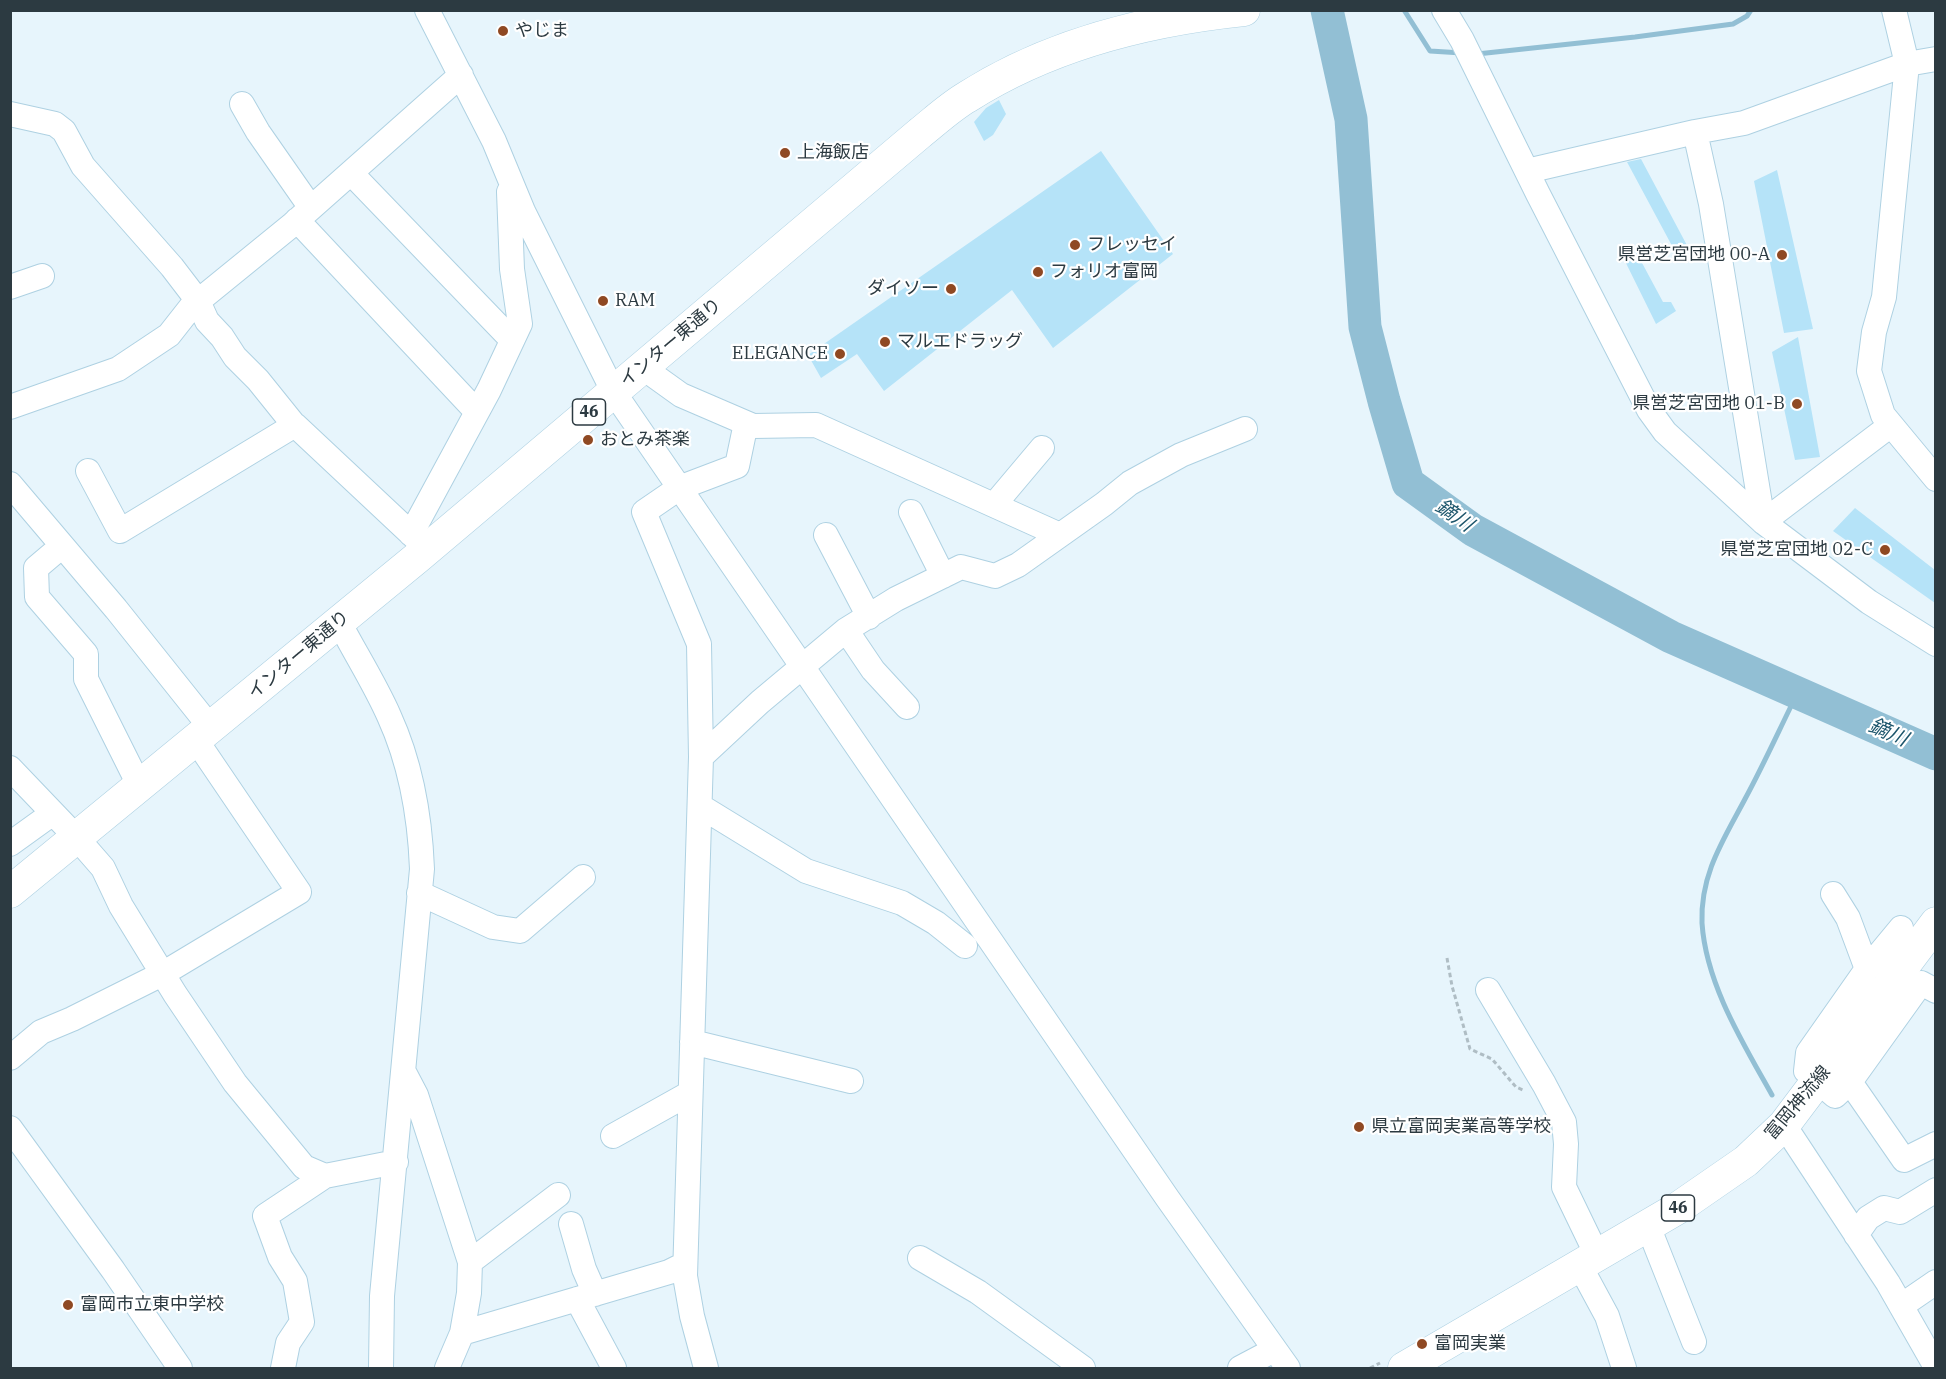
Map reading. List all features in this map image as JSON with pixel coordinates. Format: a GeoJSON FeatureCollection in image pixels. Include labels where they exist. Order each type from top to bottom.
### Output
{"type":"FeatureCollection","features":[{"type":"Feature","properties":{"kind":"main road","name":"インター東通り"},"geometry":{"type":"LineString","coordinates":[[10,892],[339,622],[414,545],[613,392],[966,97],[1017,69],[1079,43],[1143,25],[1244,10]]}},
{"type":"Feature","properties":{"kind":"main road","name":"富岡神流線"},"geometry":{"type":"LineString","coordinates":[[1413,1366],[1678,1208],[1746,1161],[1784,1125],[1817,1082],[1881,975],[1935,923]]}},
{"type":"Feature","properties":{"kind":"street"},"geometry":{"type":"LineString","coordinates":[[1444,10],[1462,40],[1649,410],[1665,432],[1763,522],[1869,602],[1935,644]]}},
{"type":"Feature","properties":{"kind":"street"},"geometry":{"type":"LineString","coordinates":[[1894,10],[1907,64],[1884,297],[1874,332],[1869,371],[1883,415],[1935,479]]}},
{"type":"Feature","properties":{"kind":"street"},"geometry":{"type":"LineString","coordinates":[[438,16],[461,75],[494,141],[523,212],[613,392],[1168,1199],[1281,1359],[1240,1368]]}},
{"type":"Feature","properties":{"kind":"street"},"geometry":{"type":"LineString","coordinates":[[1527,171],[1744,123],[1907,64],[1935,60]]}},
{"type":"Feature","properties":{"kind":"street"},"geometry":{"type":"LineString","coordinates":[[10,407],[117,369],[169,335],[191,307],[304,214],[461,75]]}},
{"type":"Feature","properties":{"kind":"street"},"geometry":{"type":"LineString","coordinates":[[242,104],[304,214],[477,412]]}},
{"type":"Feature","properties":{"kind":"street"},"geometry":{"type":"LineString","coordinates":[[10,114],[55,124],[64,131],[83,166],[172,267],[198,302],[207,321],[222,337],[235,357],[258,380],[295,426],[414,545],[520,324],[512,269],[508,177]]}},
{"type":"Feature","properties":{"kind":"street"},"geometry":{"type":"LineString","coordinates":[[1695,132],[1711,204],[1763,522]]}},
{"type":"Feature","properties":{"kind":"street"},"geometry":{"type":"LineString","coordinates":[[351,173],[512,340]]}},
{"type":"Feature","properties":{"kind":"street"},"geometry":{"type":"LineString","coordinates":[[10,288],[42,276]]}},
{"type":"Feature","properties":{"kind":"street"},"geometry":{"type":"LineString","coordinates":[[642,367],[681,395],[753,426],[816,425],[1060,535]]}},
{"type":"Feature","properties":{"kind":"street"},"geometry":{"type":"LineString","coordinates":[[706,1368],[692,1316],[685,1276],[700,806],[699,644],[644,512],[680,488],[737,466],[746,423]]}},
{"type":"Feature","properties":{"kind":"street"},"geometry":{"type":"LineString","coordinates":[[1763,522],[1891,425]]}},
{"type":"Feature","properties":{"kind":"street"},"geometry":{"type":"LineString","coordinates":[[88,471],[120,531],[295,426]]}},
{"type":"Feature","properties":{"kind":"street"},"geometry":{"type":"LineString","coordinates":[[701,757],[802,666],[846,630],[896,599],[961,567],[995,576],[1018,565],[1130,483],[1181,455],[1245,429]]}},
{"type":"Feature","properties":{"kind":"street"},"geometry":{"type":"LineString","coordinates":[[994,505],[1042,448]]}},
{"type":"Feature","properties":{"kind":"street"},"geometry":{"type":"LineString","coordinates":[[10,484],[62,546],[204,734],[299,892],[164,973],[41,1032],[10,1058]]}},
{"type":"Feature","properties":{"kind":"street"},"geometry":{"type":"LineString","coordinates":[[911,512],[944,576]]}},
{"type":"Feature","properties":{"kind":"street"},"geometry":{"type":"LineString","coordinates":[[826,535],[869,617]]}},
{"type":"Feature","properties":{"kind":"street"},"geometry":{"type":"LineString","coordinates":[[62,546],[36,568],[37,597],[86,654],[86,679],[140,785]]}},
{"type":"Feature","properties":{"kind":"street"},"geometry":{"type":"LineString","coordinates":[[339,622],[389,717],[409,770],[421,835],[422,869],[382,1296],[381,1368]]}},
{"type":"Feature","properties":{"kind":"street"},"geometry":{"type":"LineString","coordinates":[[846,630],[873,670],[907,707]]}},
{"type":"Feature","properties":{"kind":"street"},"geometry":{"type":"LineString","coordinates":[[10,768],[103,868],[121,906],[175,994],[235,1083],[304,1167],[326,1176]]}},
{"type":"Feature","properties":{"kind":"street"},"geometry":{"type":"LineString","coordinates":[[700,806],[806,871],[902,903],[936,922],[965,945]]}},
{"type":"Feature","properties":{"kind":"street"},"geometry":{"type":"LineString","coordinates":[[10,844],[53,813]]}},
{"type":"Feature","properties":{"kind":"street"},"geometry":{"type":"LineString","coordinates":[[419,893],[493,927],[520,931],[583,877]]}},
{"type":"Feature","properties":{"kind":"street"},"geometry":{"type":"LineString","coordinates":[[1833,894],[1881,975]]}},
{"type":"Feature","properties":{"kind":"street"},"geometry":{"type":"LineString","coordinates":[[1881,975],[1901,928]]}},
{"type":"Feature","properties":{"kind":"street"},"geometry":{"type":"LineString","coordinates":[[1817,1082],[1835,1096],[1850,1082],[1921,983],[1935,990]]}},
{"type":"Feature","properties":{"kind":"street"},"geometry":{"type":"LineString","coordinates":[[1488,990],[1564,1122],[1566,1144],[1564,1187],[1624,1368]]}},
{"type":"Feature","properties":{"kind":"street"},"geometry":{"type":"LineString","coordinates":[[692,1042],[851,1081]]}},
{"type":"Feature","properties":{"kind":"street"},"geometry":{"type":"LineString","coordinates":[[404,1071],[416,1095],[470,1262],[469,1293],[462,1333],[447,1368]]}},
{"type":"Feature","properties":{"kind":"street"},"geometry":{"type":"LineString","coordinates":[[1850,1082],[1904,1160],[1935,1143]]}},
{"type":"Feature","properties":{"kind":"street"},"geometry":{"type":"LineString","coordinates":[[613,1136],[690,1094]]}},
{"type":"Feature","properties":{"kind":"street"},"geometry":{"type":"LineString","coordinates":[[1784,1125],[1901,1306],[1935,1367]]}},
{"type":"Feature","properties":{"kind":"street"},"geometry":{"type":"LineString","coordinates":[[10,1128],[180,1368]]}},
{"type":"Feature","properties":{"kind":"street"},"geometry":{"type":"LineString","coordinates":[[283,1368],[288,1343],[302,1322],[295,1281],[280,1257],[265,1216],[326,1176],[396,1162]]}},
{"type":"Feature","properties":{"kind":"street"},"geometry":{"type":"LineString","coordinates":[[1856,1235],[1868,1218],[1884,1208],[1900,1212],[1935,1190]]}},
{"type":"Feature","properties":{"kind":"street"},"geometry":{"type":"LineString","coordinates":[[470,1262],[558,1195]]}},
{"type":"Feature","properties":{"kind":"street"},"geometry":{"type":"LineString","coordinates":[[571,1224],[584,1269],[586,1296],[614,1368]]}},
{"type":"Feature","properties":{"kind":"street"},"geometry":{"type":"LineString","coordinates":[[1648,1226],[1694,1342]]}},
{"type":"Feature","properties":{"kind":"street"},"geometry":{"type":"LineString","coordinates":[[920,1258],[978,1292],[1083,1368]]}},
{"type":"Feature","properties":{"kind":"street"},"geometry":{"type":"LineString","coordinates":[[462,1333],[669,1272],[686,1264]]}},
{"type":"Feature","properties":{"kind":"street"},"geometry":{"type":"LineString","coordinates":[[1901,1306],[1935,1282]]}},
{"type":"Feature","properties":{"kind":"path"},"geometry":{"type":"LineString","coordinates":[[1447,958],[1452,986],[1470,1049],[1492,1059],[1516,1087],[1527,1091],[1544,1084]]}},
{"type":"Feature","properties":{"kind":"building"},"geometry":{"type":"Polygon","coordinates":[[[999,100],[1006,114],[993,135],[984,141],[974,122],[986,108],[999,100]]]}},
{"type":"Feature","properties":{"kind":"building","name":"フォリオ富岡"},"geometry":{"type":"Polygon","coordinates":[[[1101,151],[1173,254],[1053,348],[1012,290],[884,391],[857,354],[821,378],[808,355],[1101,151]]]}},
{"type":"Feature","properties":{"kind":"building"},"geometry":{"type":"Polygon","coordinates":[[[1641,159],[1690,251],[1678,257],[1627,162],[1641,159]]]}},
{"type":"Feature","properties":{"kind":"building","name":"県営芝宮団地 00-A"},"geometry":{"type":"Polygon","coordinates":[[[1777,170],[1813,329],[1784,333],[1754,181],[1777,170]]]}},
{"type":"Feature","properties":{"kind":"building"},"geometry":{"type":"Polygon","coordinates":[[[1634,248],[1663,302],[1671,302],[1676,311],[1656,324],[1621,253],[1634,248]]]}},
{"type":"Feature","properties":{"kind":"building","name":"県営芝宮団地 01-B"},"geometry":{"type":"Polygon","coordinates":[[[1798,337],[1820,457],[1795,460],[1772,352],[1798,337]]]}},
{"type":"Feature","properties":{"kind":"building","name":"県営芝宮団地 02-C"},"geometry":{"type":"Polygon","coordinates":[[[1855,508],[1935,570],[1935,603],[1833,531],[1855,508]]]}},
{"type":"Feature","properties":{"kind":"waterway","name":"鏑川"},"geometry":{"type":"LineString","coordinates":[[1327,10],[1351,119],[1365,327],[1408,483],[1473,530],[1671,637],[1936,754]]}},
{"type":"Feature","properties":{"kind":"waterway"},"geometry":{"type":"LineString","coordinates":[[1404,10],[1430,51],[1462,53]]}},
{"type":"Feature","properties":{"kind":"waterway"},"geometry":{"type":"LineString","coordinates":[[1477,54],[1733,24],[1747,16],[1751,10]]}},
{"type":"Feature","properties":{"kind":"waterway"},"geometry":{"type":"LineString","coordinates":[[1772,1095],[1738,1034],[1718,991],[1705,946],[1702,905],[1715,858],[1798,692]]}},
{"type":"Feature","properties":{"kind":"place","name":"やじま"},"geometry":{"type":"Point","coordinates":[503,31]}},
{"type":"Feature","properties":{"kind":"place","name":"上海飯店"},"geometry":{"type":"Point","coordinates":[785,153]}},
{"type":"Feature","properties":{"kind":"place","name":"フレッセイ"},"geometry":{"type":"Point","coordinates":[1075,245]}},
{"type":"Feature","properties":{"kind":"place","name":"県営芝宮団地 00-A"},"geometry":{"type":"Point","coordinates":[1782,255]}},
{"type":"Feature","properties":{"kind":"place","name":"フォリオ富岡"},"geometry":{"type":"Point","coordinates":[1038,272]}},
{"type":"Feature","properties":{"kind":"place","name":"ダイソー"},"geometry":{"type":"Point","coordinates":[951,289]}},
{"type":"Feature","properties":{"kind":"place","name":"RAM"},"geometry":{"type":"Point","coordinates":[603,301]}},
{"type":"Feature","properties":{"kind":"place","name":"マルエドラッグ"},"geometry":{"type":"Point","coordinates":[885,342]}},
{"type":"Feature","properties":{"kind":"place","name":"ELEGANCE"},"geometry":{"type":"Point","coordinates":[840,354]}},
{"type":"Feature","properties":{"kind":"place","name":"県営芝宮団地 01-B"},"geometry":{"type":"Point","coordinates":[1797,404]}},
{"type":"Feature","properties":{"kind":"place","name":"おとみ茶楽"},"geometry":{"type":"Point","coordinates":[588,440]}},
{"type":"Feature","properties":{"kind":"place","name":"県営芝宮団地 02-C"},"geometry":{"type":"Point","coordinates":[1885,550]}},
{"type":"Feature","properties":{"kind":"place","name":"県立富岡実業高等学校"},"geometry":{"type":"Point","coordinates":[1359,1127]}},
{"type":"Feature","properties":{"kind":"place","name":"富岡市立東中学校"},"geometry":{"type":"Point","coordinates":[68,1305]}},
{"type":"Feature","properties":{"kind":"place","name":"富岡実業"},"geometry":{"type":"Point","coordinates":[1422,1344]}}]}
